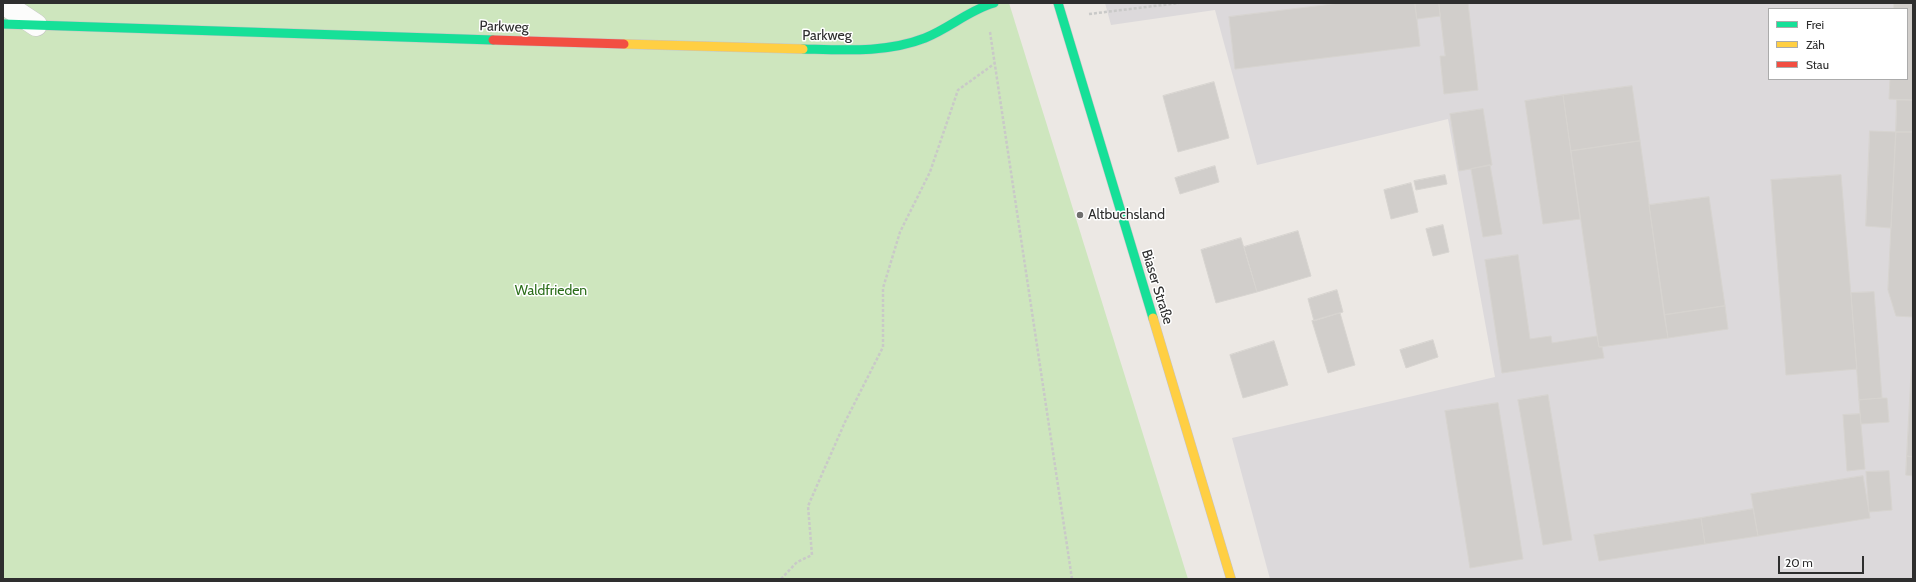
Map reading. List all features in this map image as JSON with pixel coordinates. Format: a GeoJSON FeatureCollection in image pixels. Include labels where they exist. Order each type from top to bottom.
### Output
{"type":"FeatureCollection","features":[{"type":"Feature","properties":{"kind":"street"},"geometry":{"type":"LineString","coordinates":[[3,3],[36,25]]}},
{"type":"Feature","properties":{"kind":"street","name":"Biaser Straße"},"geometry":{"type":"LineString","coordinates":[[1058,3],[1230,579]]}},
{"type":"Feature","properties":{"kind":"street","name":"Parkweg"},"geometry":{"type":"LineString","coordinates":[[3,24],[848,50],[886,48],[914,43],[937,33],[960,18],[990,4]]}},
{"type":"Feature","properties":{"kind":"path"},"geometry":{"type":"LineString","coordinates":[[1082,11],[1088,15],[1179,3]]}},
{"type":"Feature","properties":{"kind":"path"},"geometry":{"type":"LineString","coordinates":[[990,4],[994,64],[1072,579]]}},
{"type":"Feature","properties":{"kind":"path"},"geometry":{"type":"LineString","coordinates":[[781,579],[797,562],[812,555],[808,506],[845,422],[883,347],[883,288],[900,232],[930,172],[958,90],[994,64]]}},
{"type":"Feature","properties":{"kind":"shaded area"},"geometry":{"type":"Polygon","coordinates":[[[1105,3],[1913,3],[1913,579],[1270,579],[1232,438],[1495,377],[1448,119],[1257,165],[1215,10],[1111,25],[1105,3]]]}},
{"type":"Feature","properties":{"kind":"green space","name":"Waldfrieden"},"geometry":{"type":"Polygon","coordinates":[[[3,3],[1009,3],[1188,579],[3,579],[3,3]]]}},
{"type":"Feature","properties":{"kind":"building"},"geometry":{"type":"Polygon","coordinates":[[[1341,3],[1415,3],[1420,46],[1235,69],[1229,17],[1341,3]]]}},
{"type":"Feature","properties":{"kind":"building"},"geometry":{"type":"Polygon","coordinates":[[[1415,3],[1439,3],[1440,16],[1417,19],[1415,3]]]}},
{"type":"Feature","properties":{"kind":"building"},"geometry":{"type":"Polygon","coordinates":[[[1439,3],[1468,3],[1478,90],[1444,94],[1440,56],[1445,56],[1439,3]]]}},
{"type":"Feature","properties":{"kind":"building"},"geometry":{"type":"Polygon","coordinates":[[[1894,3],[1913,3],[1913,100],[1889,99],[1890,80],[1908,80],[1908,8],[1894,8],[1894,3]]]}},
{"type":"Feature","properties":{"kind":"building"},"geometry":{"type":"Polygon","coordinates":[[[1214,82],[1229,138],[1178,152],[1163,96],[1214,82]]]}},
{"type":"Feature","properties":{"kind":"building"},"geometry":{"type":"Polygon","coordinates":[[[1632,86],[1640,141],[1571,151],[1563,95],[1632,86]]]}},
{"type":"Feature","properties":{"kind":"building"},"geometry":{"type":"Polygon","coordinates":[[[1563,95],[1580,219],[1543,224],[1525,101],[1563,95]]]}},
{"type":"Feature","properties":{"kind":"building"},"geometry":{"type":"Polygon","coordinates":[[[1897,100],[1913,100],[1913,132],[1896,132],[1897,100]]]}},
{"type":"Feature","properties":{"kind":"building"},"geometry":{"type":"Polygon","coordinates":[[[1483,109],[1492,165],[1459,171],[1450,114],[1483,109]]]}},
{"type":"Feature","properties":{"kind":"building"},"geometry":{"type":"Polygon","coordinates":[[[1870,131],[1896,132],[1891,228],[1866,226],[1870,131]]]}},
{"type":"Feature","properties":{"kind":"building"},"geometry":{"type":"Polygon","coordinates":[[[1896,132],[1913,132],[1913,317],[1896,316],[1888,290],[1896,132]]]}},
{"type":"Feature","properties":{"kind":"building"},"geometry":{"type":"Polygon","coordinates":[[[1640,141],[1668,338],[1599,347],[1571,151],[1640,141]]]}},
{"type":"Feature","properties":{"kind":"building"},"geometry":{"type":"Polygon","coordinates":[[[1490,165],[1502,234],[1483,237],[1471,169],[1490,165]]]}},
{"type":"Feature","properties":{"kind":"building"},"geometry":{"type":"Polygon","coordinates":[[[1215,166],[1219,182],[1180,194],[1175,178],[1215,166]]]}},
{"type":"Feature","properties":{"kind":"building"},"geometry":{"type":"Polygon","coordinates":[[[1445,175],[1447,184],[1416,190],[1414,181],[1445,175]]]}},
{"type":"Feature","properties":{"kind":"building"},"geometry":{"type":"Polygon","coordinates":[[[1841,175],[1857,369],[1786,375],[1771,180],[1841,175]]]}},
{"type":"Feature","properties":{"kind":"building"},"geometry":{"type":"Polygon","coordinates":[[[1411,183],[1418,212],[1391,219],[1384,190],[1411,183]]]}},
{"type":"Feature","properties":{"kind":"building"},"geometry":{"type":"Polygon","coordinates":[[[1709,197],[1725,306],[1664,315],[1649,205],[1709,197]]]}},
{"type":"Feature","properties":{"kind":"building"},"geometry":{"type":"Polygon","coordinates":[[[1443,225],[1449,252],[1433,256],[1426,229],[1443,225]]]}},
{"type":"Feature","properties":{"kind":"building"},"geometry":{"type":"Polygon","coordinates":[[[1298,231],[1311,276],[1257,292],[1244,247],[1298,231]]]}},
{"type":"Feature","properties":{"kind":"building"},"geometry":{"type":"Polygon","coordinates":[[[1241,238],[1257,292],[1216,303],[1201,250],[1241,238]]]}},
{"type":"Feature","properties":{"kind":"building"},"geometry":{"type":"Polygon","coordinates":[[[1518,255],[1530,339],[1551,336],[1552,343],[1597,336],[1599,347],[1602,347],[1604,358],[1502,373],[1485,260],[1518,255]]]}},
{"type":"Feature","properties":{"kind":"building"},"geometry":{"type":"Polygon","coordinates":[[[1337,290],[1343,312],[1314,321],[1308,299],[1337,290]]]}},
{"type":"Feature","properties":{"kind":"building"},"geometry":{"type":"Polygon","coordinates":[[[1874,292],[1882,398],[1859,400],[1851,293],[1874,292]]]}},
{"type":"Feature","properties":{"kind":"building"},"geometry":{"type":"Polygon","coordinates":[[[1725,306],[1728,329],[1668,338],[1664,315],[1725,306]]]}},
{"type":"Feature","properties":{"kind":"building"},"geometry":{"type":"Polygon","coordinates":[[[1340,313],[1355,365],[1328,373],[1312,321],[1340,313]]]}},
{"type":"Feature","properties":{"kind":"building"},"geometry":{"type":"Polygon","coordinates":[[[1913,337],[1913,457],[1907,456],[1913,337]]]}},
{"type":"Feature","properties":{"kind":"building"},"geometry":{"type":"Polygon","coordinates":[[[1433,340],[1438,357],[1406,368],[1400,350],[1433,340]]]}},
{"type":"Feature","properties":{"kind":"building"},"geometry":{"type":"Polygon","coordinates":[[[1274,341],[1288,385],[1243,398],[1230,355],[1274,341]]]}},
{"type":"Feature","properties":{"kind":"building"},"geometry":{"type":"Polygon","coordinates":[[[1548,395],[1572,540],[1543,545],[1518,400],[1548,395]]]}},
{"type":"Feature","properties":{"kind":"building"},"geometry":{"type":"Polygon","coordinates":[[[1887,398],[1889,422],[1861,424],[1859,400],[1887,398]]]}},
{"type":"Feature","properties":{"kind":"building"},"geometry":{"type":"Polygon","coordinates":[[[1498,403],[1523,559],[1470,568],[1445,411],[1498,403]]]}},
{"type":"Feature","properties":{"kind":"building"},"geometry":{"type":"Polygon","coordinates":[[[1860,414],[1865,469],[1847,471],[1843,415],[1860,414]]]}},
{"type":"Feature","properties":{"kind":"building"},"geometry":{"type":"Polygon","coordinates":[[[1907,456],[1913,457],[1913,476],[1906,475],[1907,456]]]}},
{"type":"Feature","properties":{"kind":"building"},"geometry":{"type":"Polygon","coordinates":[[[1889,471],[1892,510],[1869,512],[1866,472],[1889,471]]]}},
{"type":"Feature","properties":{"kind":"building"},"geometry":{"type":"Polygon","coordinates":[[[1863,476],[1870,518],[1758,536],[1751,494],[1863,476]]]}},
{"type":"Feature","properties":{"kind":"building"},"geometry":{"type":"Polygon","coordinates":[[[1753,509],[1758,536],[1705,544],[1701,518],[1753,509]]]}},
{"type":"Feature","properties":{"kind":"building"},"geometry":{"type":"Polygon","coordinates":[[[1701,518],[1705,544],[1599,561],[1594,535],[1701,518]]]}},
{"type":"Feature","properties":{"kind":"traffic: fast"},"geometry":{"type":"LineString","coordinates":[[803,49],[865,50],[911,43],[934,34],[976,10],[994,3]]}},
{"type":"Feature","properties":{"kind":"traffic: fast"},"geometry":{"type":"LineString","coordinates":[[1058,3],[1153,318]]}},
{"type":"Feature","properties":{"kind":"traffic: fast"},"geometry":{"type":"LineString","coordinates":[[3,24],[493,40]]}},
{"type":"Feature","properties":{"kind":"traffic: slow"},"geometry":{"type":"LineString","coordinates":[[624,44],[803,49]]}},
{"type":"Feature","properties":{"kind":"traffic: slow"},"geometry":{"type":"LineString","coordinates":[[1153,318],[1231,579]]}},
{"type":"Feature","properties":{"kind":"traffic: jam"},"geometry":{"type":"LineString","coordinates":[[493,40],[624,44]]}},
{"type":"Feature","properties":{"kind":"place","name":"Altbuchsland"},"geometry":{"type":"Point","coordinates":[1080,215]}}]}
